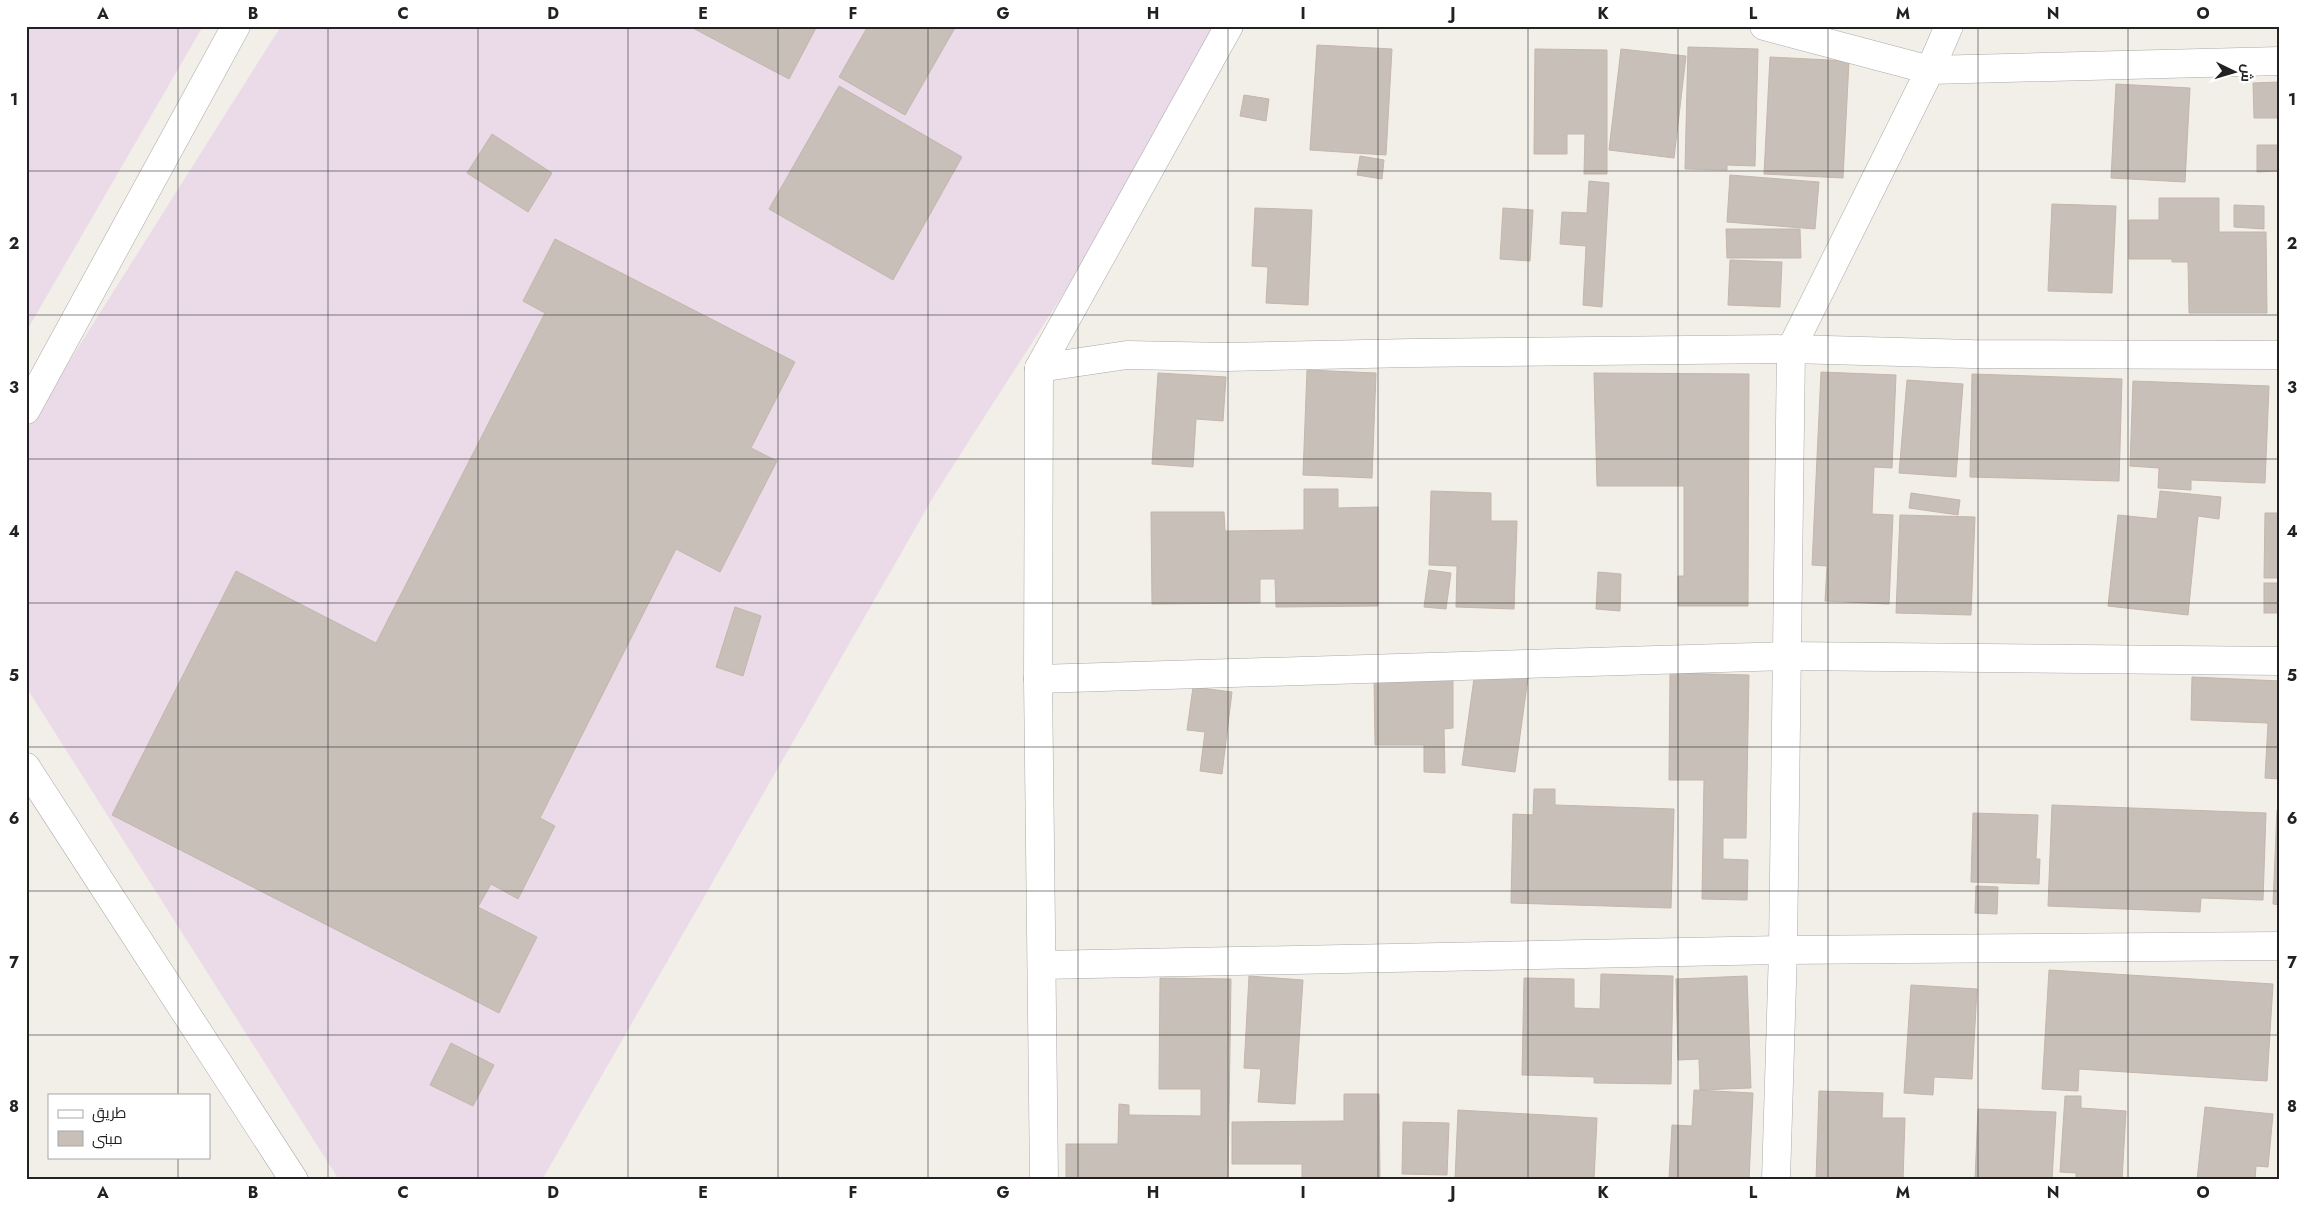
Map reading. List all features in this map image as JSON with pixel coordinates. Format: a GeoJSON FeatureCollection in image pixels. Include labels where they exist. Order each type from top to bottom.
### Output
{"type":"FeatureCollection","features":[{"type":"Feature","properties":{"kind":"street"},"geometry":{"type":"LineString","coordinates":[[26,410],[236,26]]}},
{"type":"Feature","properties":{"kind":"street"},"geometry":{"type":"LineString","coordinates":[[1044,1180],[1038,679],[1039,368],[1228,26]]}},
{"type":"Feature","properties":{"kind":"street"},"geometry":{"type":"LineString","coordinates":[[1764,26],[1930,70],[2280,61]]}},
{"type":"Feature","properties":{"kind":"street"},"geometry":{"type":"LineString","coordinates":[[1776,1180],[1783,950],[1791,348],[1930,70],[1949,26]]}},
{"type":"Feature","properties":{"kind":"street"},"geometry":{"type":"LineString","coordinates":[[1039,368],[1127,355],[1226,357],[1412,352],[1791,348],[1972,354],[2280,355]]}},
{"type":"Feature","properties":{"kind":"street"},"geometry":{"type":"LineString","coordinates":[[1038,679],[1788,656],[2280,661]]}},
{"type":"Feature","properties":{"kind":"street"},"geometry":{"type":"LineString","coordinates":[[26,767],[294,1180]]}},
{"type":"Feature","properties":{"kind":"street"},"geometry":{"type":"LineString","coordinates":[[1042,964],[1783,950],[2280,946]]}},
{"type":"Feature","properties":{"kind":"shaded area"},"geometry":{"type":"Polygon","coordinates":[[[26,26],[203,26],[26,332],[26,26]]]}},
{"type":"Feature","properties":{"kind":"shaded area"},"geometry":{"type":"Polygon","coordinates":[[[281,26],[1235,26],[935,494],[542,1180],[339,1180],[26,687],[26,430],[281,26]]]}},
{"type":"Feature","properties":{"kind":"building"},"geometry":{"type":"Polygon","coordinates":[[[689,26],[817,26],[789,79],[689,26]]]}},
{"type":"Feature","properties":{"kind":"building"},"geometry":{"type":"Polygon","coordinates":[[[868,26],[956,26],[905,115],[839,77],[868,26]]]}},
{"type":"Feature","properties":{"kind":"building"},"geometry":{"type":"Polygon","coordinates":[[[1317,45],[1392,49],[1386,155],[1310,150],[1317,45]]]}},
{"type":"Feature","properties":{"kind":"building"},"geometry":{"type":"Polygon","coordinates":[[[1688,47],[1758,49],[1755,166],[1727,165],[1727,170],[1685,169],[1688,47]]]}},
{"type":"Feature","properties":{"kind":"building"},"geometry":{"type":"Polygon","coordinates":[[[1535,49],[1607,50],[1607,174],[1584,174],[1585,134],[1567,134],[1567,154],[1534,154],[1535,49]]]}},
{"type":"Feature","properties":{"kind":"building"},"geometry":{"type":"Polygon","coordinates":[[[1621,49],[1686,56],[1674,158],[1609,150],[1621,49]]]}},
{"type":"Feature","properties":{"kind":"building"},"geometry":{"type":"Polygon","coordinates":[[[1770,57],[1849,61],[1843,178],[1764,174],[1770,57]]]}},
{"type":"Feature","properties":{"kind":"building"},"geometry":{"type":"Polygon","coordinates":[[[2280,82],[2280,118],[2254,118],[2253,83],[2280,82]]]}},
{"type":"Feature","properties":{"kind":"building"},"geometry":{"type":"Polygon","coordinates":[[[2116,84],[2190,88],[2185,182],[2111,178],[2116,84]]]}},
{"type":"Feature","properties":{"kind":"building"},"geometry":{"type":"Polygon","coordinates":[[[839,86],[962,157],[893,280],[769,209],[839,86]]]}},
{"type":"Feature","properties":{"kind":"building"},"geometry":{"type":"Polygon","coordinates":[[[1244,95],[1269,99],[1266,121],[1240,116],[1244,95]]]}},
{"type":"Feature","properties":{"kind":"building"},"geometry":{"type":"Polygon","coordinates":[[[492,134],[552,173],[528,212],[467,173],[492,134]]]}},
{"type":"Feature","properties":{"kind":"building"},"geometry":{"type":"Polygon","coordinates":[[[2257,145],[2280,145],[2280,171],[2257,172],[2257,145]]]}},
{"type":"Feature","properties":{"kind":"building"},"geometry":{"type":"Polygon","coordinates":[[[1360,156],[1384,160],[1382,179],[1357,175],[1360,156]]]}},
{"type":"Feature","properties":{"kind":"building"},"geometry":{"type":"Polygon","coordinates":[[[1730,175],[1819,182],[1815,229],[1727,222],[1730,175]]]}},
{"type":"Feature","properties":{"kind":"building"},"geometry":{"type":"Polygon","coordinates":[[[1589,181],[1609,183],[1602,307],[1583,305],[1586,246],[1560,244],[1562,212],[1587,213],[1589,181]]]}},
{"type":"Feature","properties":{"kind":"building"},"geometry":{"type":"Polygon","coordinates":[[[2159,198],[2219,198],[2219,232],[2266,232],[2267,313],[2189,313],[2188,262],[2172,262],[2172,259],[2129,259],[2129,220],[2159,220],[2159,198]]]}},
{"type":"Feature","properties":{"kind":"building"},"geometry":{"type":"Polygon","coordinates":[[[2052,204],[2116,206],[2112,293],[2048,291],[2052,204]]]}},
{"type":"Feature","properties":{"kind":"building"},"geometry":{"type":"Polygon","coordinates":[[[2234,205],[2264,206],[2264,229],[2234,227],[2234,205]]]}},
{"type":"Feature","properties":{"kind":"building"},"geometry":{"type":"Polygon","coordinates":[[[1255,208],[1312,210],[1308,305],[1266,303],[1268,267],[1252,266],[1255,208]]]}},
{"type":"Feature","properties":{"kind":"building"},"geometry":{"type":"Polygon","coordinates":[[[1503,208],[1533,210],[1530,261],[1500,259],[1503,208]]]}},
{"type":"Feature","properties":{"kind":"building"},"geometry":{"type":"Polygon","coordinates":[[[1726,229],[1800,229],[1801,258],[1727,258],[1726,229]]]}},
{"type":"Feature","properties":{"kind":"building"},"geometry":{"type":"Polygon","coordinates":[[[555,239],[795,362],[751,448],[777,461],[720,572],[676,549],[540,818],[555,826],[518,899],[491,884],[478,907],[537,937],[499,1013],[112,815],[236,571],[376,643],[545,313],[523,301],[555,239]]]}},
{"type":"Feature","properties":{"kind":"building"},"geometry":{"type":"Polygon","coordinates":[[[1730,260],[1782,262],[1780,307],[1728,305],[1730,260]]]}},
{"type":"Feature","properties":{"kind":"building"},"geometry":{"type":"Polygon","coordinates":[[[1307,370],[1376,373],[1372,478],[1303,475],[1307,370]]]}},
{"type":"Feature","properties":{"kind":"building"},"geometry":{"type":"Polygon","coordinates":[[[1821,372],[1896,375],[1892,468],[1874,467],[1872,514],[1893,515],[1889,604],[1825,601],[1827,566],[1812,565],[1821,372]]]}},
{"type":"Feature","properties":{"kind":"building"},"geometry":{"type":"Polygon","coordinates":[[[1158,373],[1226,377],[1223,421],[1196,419],[1193,467],[1152,464],[1158,373]]]}},
{"type":"Feature","properties":{"kind":"building"},"geometry":{"type":"Polygon","coordinates":[[[1594,373],[1749,374],[1748,606],[1678,606],[1678,576],[1684,576],[1684,486],[1597,486],[1594,373]]]}},
{"type":"Feature","properties":{"kind":"building"},"geometry":{"type":"Polygon","coordinates":[[[1972,374],[2122,379],[2119,481],[1970,477],[1972,374]]]}},
{"type":"Feature","properties":{"kind":"building"},"geometry":{"type":"Polygon","coordinates":[[[1907,380],[1963,384],[1956,477],[1899,473],[1907,380]]]}},
{"type":"Feature","properties":{"kind":"building"},"geometry":{"type":"Polygon","coordinates":[[[2133,381],[2269,386],[2265,483],[2191,480],[2191,490],[2158,488],[2159,468],[2130,466],[2133,381]]]}},
{"type":"Feature","properties":{"kind":"building"},"geometry":{"type":"Polygon","coordinates":[[[1304,489],[1338,489],[1338,508],[1378,507],[1378,606],[1276,607],[1275,579],[1260,579],[1260,603],[1152,604],[1151,512],[1224,512],[1225,531],[1304,530],[1304,489]]]}},
{"type":"Feature","properties":{"kind":"building"},"geometry":{"type":"Polygon","coordinates":[[[1431,491],[1491,493],[1491,521],[1517,521],[1514,609],[1456,607],[1457,566],[1429,565],[1431,491]]]}},
{"type":"Feature","properties":{"kind":"building"},"geometry":{"type":"Polygon","coordinates":[[[2160,491],[2221,497],[2219,519],[2198,516],[2188,615],[2108,606],[2118,515],[2157,519],[2160,491]]]}},
{"type":"Feature","properties":{"kind":"building"},"geometry":{"type":"Polygon","coordinates":[[[1911,493],[1960,500],[1958,515],[1909,508],[1911,493]]]}},
{"type":"Feature","properties":{"kind":"building"},"geometry":{"type":"Polygon","coordinates":[[[2265,513],[2280,513],[2280,578],[2264,578],[2265,513]]]}},
{"type":"Feature","properties":{"kind":"building"},"geometry":{"type":"Polygon","coordinates":[[[1900,515],[1975,517],[1971,615],[1896,613],[1900,515]]]}},
{"type":"Feature","properties":{"kind":"building"},"geometry":{"type":"Polygon","coordinates":[[[1429,570],[1451,573],[1446,609],[1424,607],[1429,570]]]}},
{"type":"Feature","properties":{"kind":"building"},"geometry":{"type":"Polygon","coordinates":[[[1598,572],[1621,574],[1620,611],[1596,609],[1598,572]]]}},
{"type":"Feature","properties":{"kind":"building"},"geometry":{"type":"Polygon","coordinates":[[[2264,583],[2280,583],[2280,613],[2264,613],[2264,583]]]}},
{"type":"Feature","properties":{"kind":"building"},"geometry":{"type":"Polygon","coordinates":[[[735,607],[761,616],[743,676],[716,667],[735,607]]]}},
{"type":"Feature","properties":{"kind":"building"},"geometry":{"type":"Polygon","coordinates":[[[1475,671],[1528,678],[1515,772],[1462,765],[1475,671]]]}},
{"type":"Feature","properties":{"kind":"building"},"geometry":{"type":"Polygon","coordinates":[[[1670,673],[1749,675],[1746,838],[1723,838],[1723,859],[1748,860],[1747,900],[1702,899],[1704,780],[1669,780],[1670,673]]]}},
{"type":"Feature","properties":{"kind":"building"},"geometry":{"type":"Polygon","coordinates":[[[1453,675],[1453,728],[1444,729],[1445,773],[1424,772],[1424,745],[1375,745],[1374,676],[1453,675]]]}},
{"type":"Feature","properties":{"kind":"building"},"geometry":{"type":"Polygon","coordinates":[[[2192,677],[2280,681],[2280,779],[2265,778],[2268,723],[2191,720],[2192,677]]]}},
{"type":"Feature","properties":{"kind":"building"},"geometry":{"type":"Polygon","coordinates":[[[1193,687],[1232,692],[1222,774],[1200,771],[1205,732],[1187,730],[1193,687]]]}},
{"type":"Feature","properties":{"kind":"building"},"geometry":{"type":"Polygon","coordinates":[[[1534,789],[1555,789],[1555,805],[1674,809],[1671,908],[1511,903],[1513,814],[1533,815],[1534,789]]]}},
{"type":"Feature","properties":{"kind":"building"},"geometry":{"type":"Polygon","coordinates":[[[2052,805],[2266,813],[2263,900],[2201,898],[2200,912],[2048,906],[2052,805]]]}},
{"type":"Feature","properties":{"kind":"building"},"geometry":{"type":"Polygon","coordinates":[[[2277,810],[2280,810],[2280,905],[2273,904],[2277,810]]]}},
{"type":"Feature","properties":{"kind":"building"},"geometry":{"type":"Polygon","coordinates":[[[1973,813],[2038,815],[2036,859],[2040,859],[2039,884],[1971,882],[1973,813]]]}},
{"type":"Feature","properties":{"kind":"building"},"geometry":{"type":"Polygon","coordinates":[[[1976,886],[1998,887],[1997,914],[1975,913],[1976,886]]]}},
{"type":"Feature","properties":{"kind":"building"},"geometry":{"type":"Polygon","coordinates":[[[2049,970],[2273,984],[2267,1081],[2079,1069],[2078,1091],[2042,1089],[2049,970]]]}},
{"type":"Feature","properties":{"kind":"building"},"geometry":{"type":"Polygon","coordinates":[[[1601,974],[1673,976],[1671,1084],[1594,1083],[1594,1077],[1522,1075],[1524,978],[1574,979],[1574,1008],[1600,1009],[1601,974]]]}},
{"type":"Feature","properties":{"kind":"building"},"geometry":{"type":"Polygon","coordinates":[[[1249,976],[1303,980],[1295,1104],[1258,1102],[1261,1069],[1244,1068],[1249,976]]]}},
{"type":"Feature","properties":{"kind":"building"},"geometry":{"type":"Polygon","coordinates":[[[1747,976],[1751,1088],[1700,1090],[1699,1059],[1678,1060],[1676,979],[1747,976]]]}},
{"type":"Feature","properties":{"kind":"building"},"geometry":{"type":"Polygon","coordinates":[[[1160,978],[1231,979],[1228,1180],[1066,1180],[1066,1144],[1118,1144],[1119,1104],[1129,1105],[1129,1115],[1201,1116],[1201,1089],[1159,1089],[1160,978]]]}},
{"type":"Feature","properties":{"kind":"building"},"geometry":{"type":"Polygon","coordinates":[[[1911,985],[1977,989],[1972,1079],[1934,1077],[1933,1095],[1904,1093],[1911,985]]]}},
{"type":"Feature","properties":{"kind":"building"},"geometry":{"type":"Polygon","coordinates":[[[451,1043],[494,1065],[473,1106],[430,1085],[451,1043]]]}},
{"type":"Feature","properties":{"kind":"building"},"geometry":{"type":"Polygon","coordinates":[[[1694,1090],[1753,1093],[1749,1180],[1648,1180],[1669,1179],[1672,1125],[1692,1126],[1694,1090]]]}},
{"type":"Feature","properties":{"kind":"building"},"geometry":{"type":"Polygon","coordinates":[[[1819,1091],[1883,1093],[1882,1118],[1905,1118],[1903,1180],[1816,1180],[1819,1091]]]}},
{"type":"Feature","properties":{"kind":"building"},"geometry":{"type":"Polygon","coordinates":[[[1344,1094],[1379,1094],[1380,1180],[1302,1180],[1302,1164],[1232,1164],[1232,1122],[1344,1121],[1344,1094]]]}},
{"type":"Feature","properties":{"kind":"building"},"geometry":{"type":"Polygon","coordinates":[[[2065,1096],[2081,1096],[2081,1108],[2126,1111],[2122,1180],[2076,1180],[2076,1173],[2060,1172],[2065,1096]]]}},
{"type":"Feature","properties":{"kind":"building"},"geometry":{"type":"Polygon","coordinates":[[[2205,1107],[2273,1114],[2268,1167],[2256,1166],[2255,1180],[2197,1180],[2205,1107]]]}},
{"type":"Feature","properties":{"kind":"building"},"geometry":{"type":"Polygon","coordinates":[[[1978,1109],[2056,1112],[2052,1180],[1975,1180],[1978,1109]]]}},
{"type":"Feature","properties":{"kind":"building"},"geometry":{"type":"Polygon","coordinates":[[[1458,1110],[1597,1118],[1594,1180],[1455,1180],[1458,1110]]]}},
{"type":"Feature","properties":{"kind":"building"},"geometry":{"type":"Polygon","coordinates":[[[1403,1122],[1449,1123],[1447,1175],[1402,1174],[1403,1122]]]}}]}
